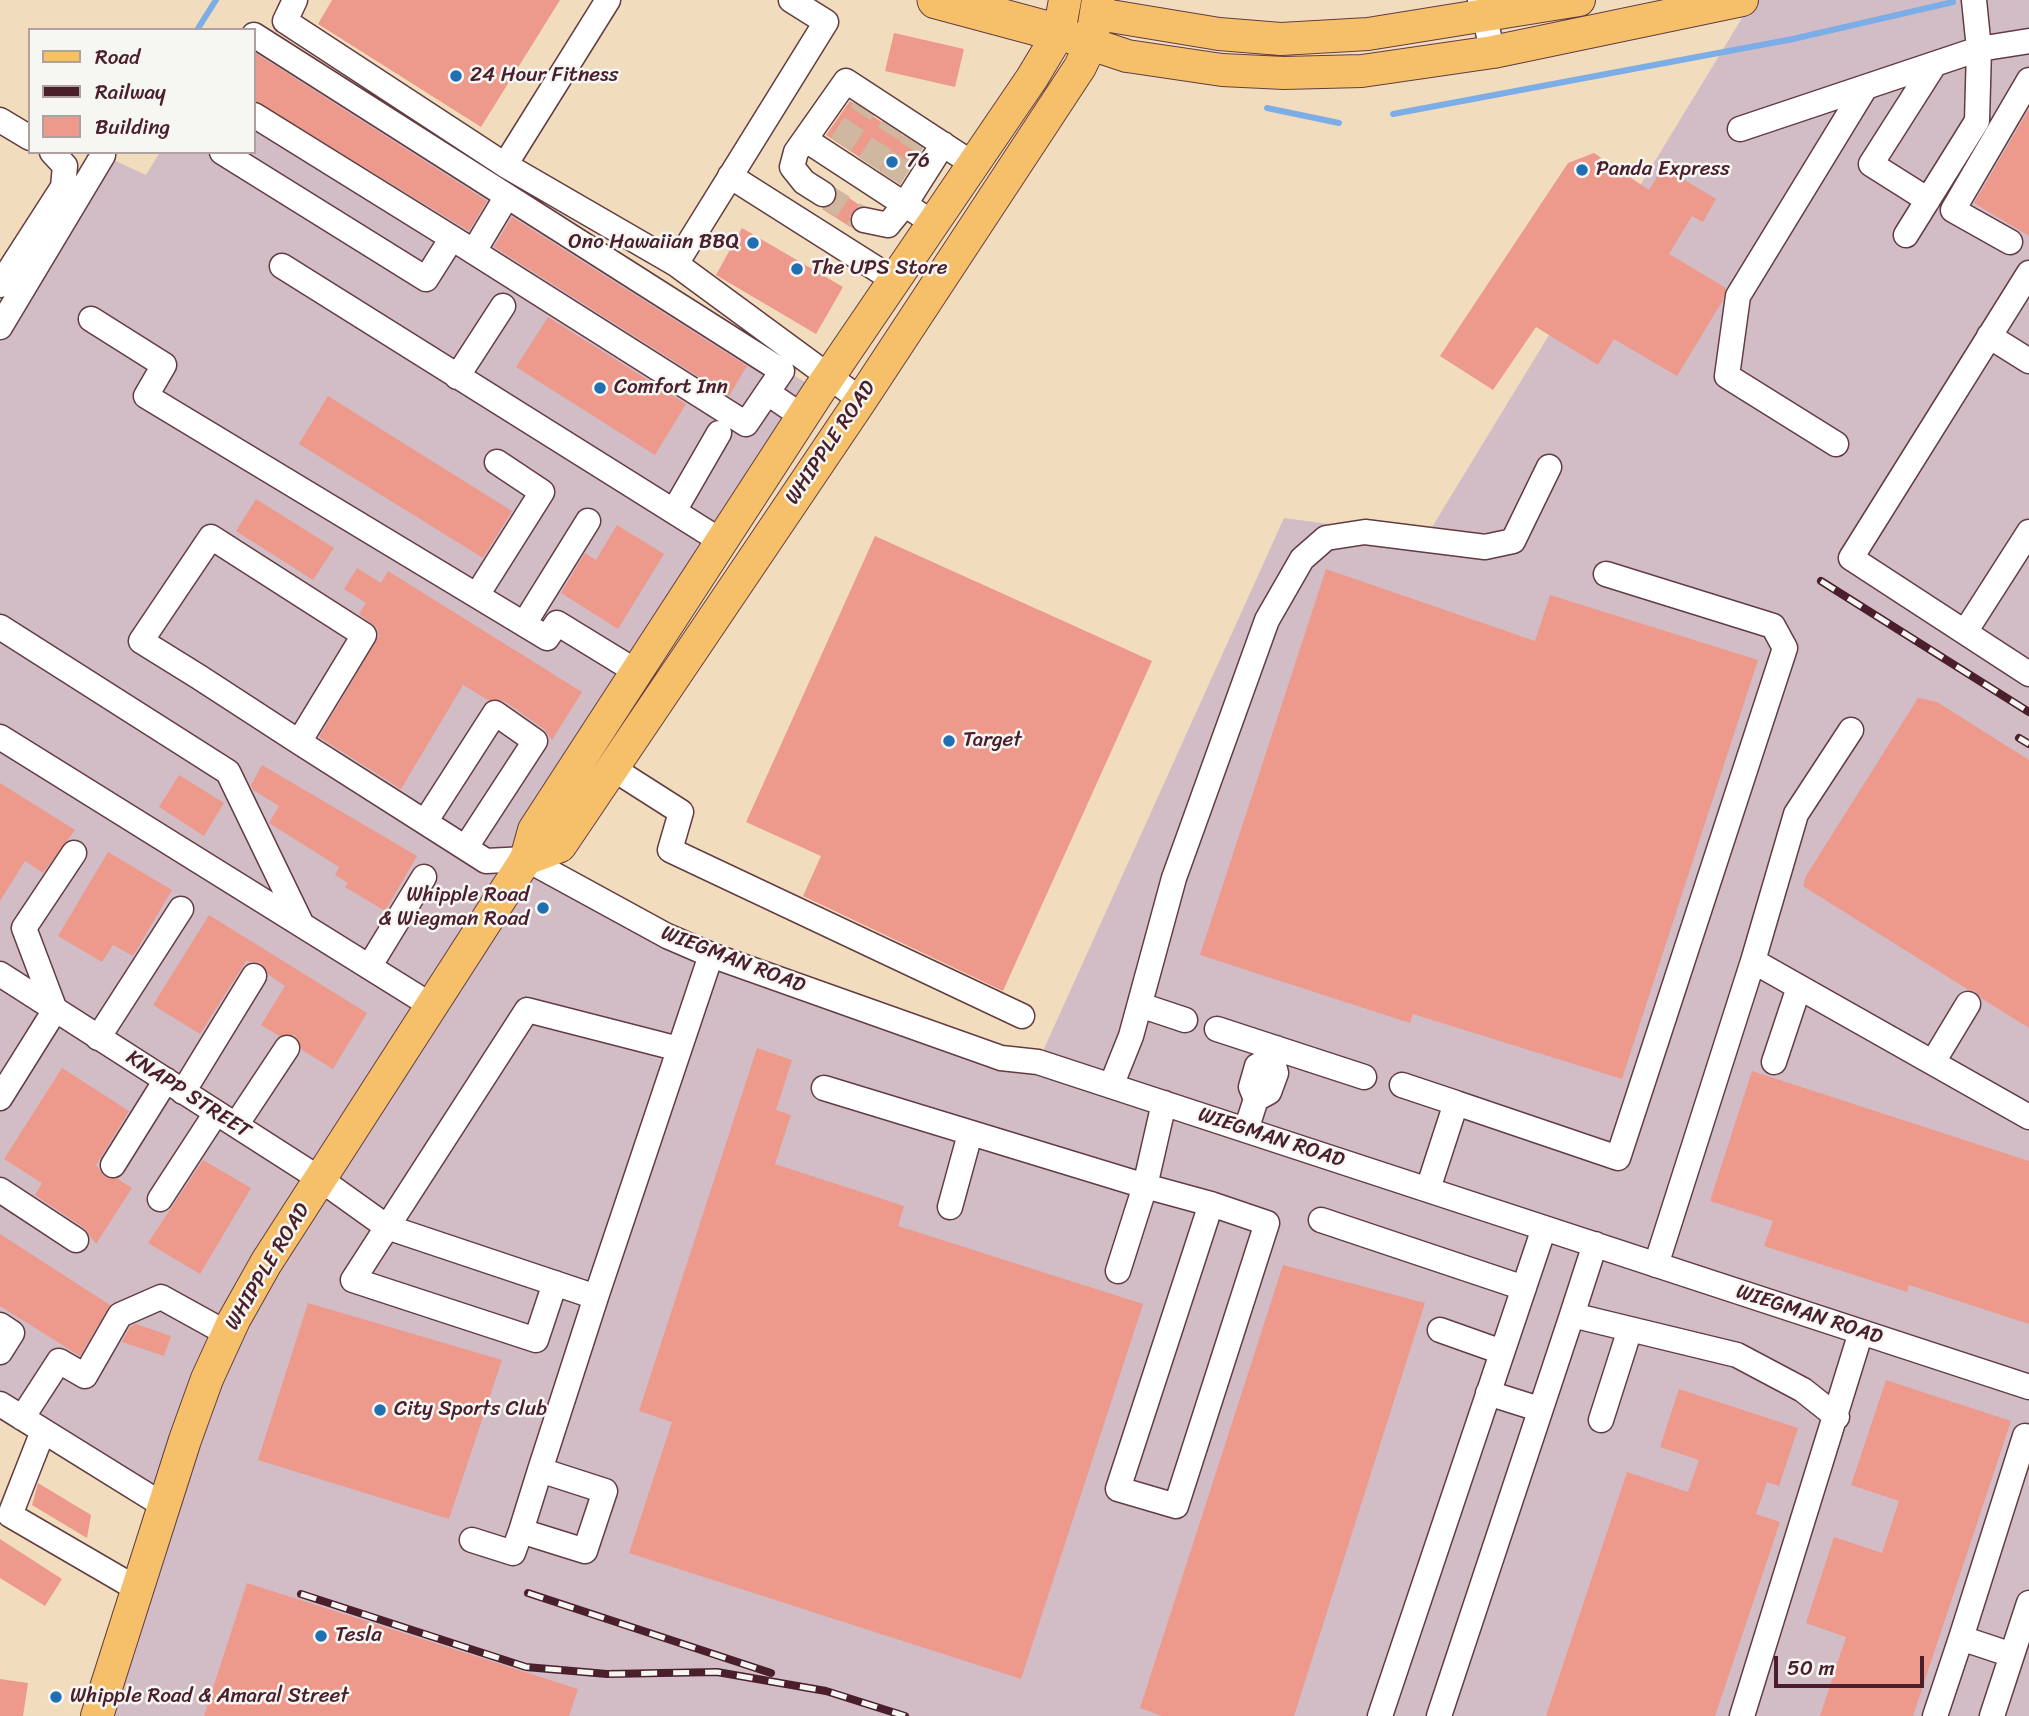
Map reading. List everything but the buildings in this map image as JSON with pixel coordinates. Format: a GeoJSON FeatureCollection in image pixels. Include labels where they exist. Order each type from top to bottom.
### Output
{"type":"FeatureCollection","features":[{"type":"Feature","properties":{"kind":"highway"},"geometry":{"type":"LineString","coordinates":[[936,0],[1072,26]]}},
{"type":"Feature","properties":{"kind":"main road"},"geometry":{"type":"LineString","coordinates":[[1579,0],[1482,9],[1368,34],[1281,39],[1219,34],[1098,7],[1072,26],[1127,56],[1209,68],[1284,73],[1362,71],[1493,52],[1730,1]]}},
{"type":"Feature","properties":{"kind":"main road","name":"WHIPPLE ROAD"},"geometry":{"type":"LineString","coordinates":[[97,1716],[206,1379],[266,1263],[526,859],[534,830],[721,541],[973,164],[1072,26]]}},
{"type":"Feature","properties":{"kind":"main road","name":"WHIPPLE ROAD"},"geometry":{"type":"LineString","coordinates":[[526,859],[560,846],[861,400],[1073,78],[1072,26]]}},
{"type":"Feature","properties":{"kind":"street"},"geometry":{"type":"LineString","coordinates":[[295,0],[285,21],[505,165],[677,264],[829,379],[861,400]]}},
{"type":"Feature","properties":{"kind":"street"},"geometry":{"type":"LineString","coordinates":[[505,165],[608,0]]}},
{"type":"Feature","properties":{"kind":"street"},"geometry":{"type":"LineString","coordinates":[[677,264],[826,22],[791,0]]}},
{"type":"Feature","properties":{"kind":"street"},"geometry":{"type":"LineString","coordinates":[[1906,235],[1977,121],[1979,49],[1973,0]]}},
{"type":"Feature","properties":{"kind":"street"},"geometry":{"type":"LineString","coordinates":[[1482,9],[1493,52]]}},
{"type":"Feature","properties":{"kind":"street"},"geometry":{"type":"LineString","coordinates":[[256,36],[782,372],[746,424],[256,116]]}},
{"type":"Feature","properties":{"kind":"street"},"geometry":{"type":"LineString","coordinates":[[1740,129],[1979,49],[2029,41]]}},
{"type":"Feature","properties":{"kind":"street"},"geometry":{"type":"LineString","coordinates":[[1928,200],[1871,164],[1934,65]]}},
{"type":"Feature","properties":{"kind":"street"},"geometry":{"type":"LineString","coordinates":[[2010,242],[1953,210],[2029,80]]}},
{"type":"Feature","properties":{"kind":"street"},"geometry":{"type":"LineString","coordinates":[[823,194],[804,182],[792,167],[796,152],[846,81],[869,102],[907,128],[943,144],[973,164]]}},
{"type":"Feature","properties":{"kind":"street"},"geometry":{"type":"LineString","coordinates":[[1836,444],[1727,376],[1738,296],[1865,88]]}},
{"type":"Feature","properties":{"kind":"street"},"geometry":{"type":"LineString","coordinates":[[0,120],[28,137]]}},
{"type":"Feature","properties":{"kind":"street"},"geometry":{"type":"LineString","coordinates":[[806,140],[837,151],[886,184],[905,204],[933,223]]}},
{"type":"Feature","properties":{"kind":"street"},"geometry":{"type":"LineString","coordinates":[[864,220],[888,225],[905,204],[943,144]]}},
{"type":"Feature","properties":{"kind":"street"},"geometry":{"type":"LineString","coordinates":[[0,285],[63,187],[65,166],[54,154]]}},
{"type":"Feature","properties":{"kind":"street"},"geometry":{"type":"LineString","coordinates":[[225,154],[426,279],[452,238]]}},
{"type":"Feature","properties":{"kind":"street"},"geometry":{"type":"LineString","coordinates":[[0,327],[103,155]]}},
{"type":"Feature","properties":{"kind":"street"},"geometry":{"type":"LineString","coordinates":[[730,177],[894,280]]}},
{"type":"Feature","properties":{"kind":"street"},"geometry":{"type":"LineString","coordinates":[[474,251],[507,196]]}},
{"type":"Feature","properties":{"kind":"street"},"geometry":{"type":"LineString","coordinates":[[282,266],[721,541]]}},
{"type":"Feature","properties":{"kind":"street"},"geometry":{"type":"LineString","coordinates":[[2029,273],[1852,558],[2029,674]]}},
{"type":"Feature","properties":{"kind":"street"},"geometry":{"type":"LineString","coordinates":[[457,377],[503,306]]}},
{"type":"Feature","properties":{"kind":"street"},"geometry":{"type":"LineString","coordinates":[[91,319],[164,365],[146,396],[547,638],[557,623],[637,671]]}},
{"type":"Feature","properties":{"kind":"street"},"geometry":{"type":"LineString","coordinates":[[1989,336],[2029,361]]}},
{"type":"Feature","properties":{"kind":"street"},"geometry":{"type":"LineString","coordinates":[[768,393],[803,417]]}},
{"type":"Feature","properties":{"kind":"street"},"geometry":{"type":"LineString","coordinates":[[674,511],[719,433]]}},
{"type":"Feature","properties":{"kind":"street"},"geometry":{"type":"LineString","coordinates":[[477,595],[542,492],[496,462]]}},
{"type":"Feature","properties":{"kind":"street"},"geometry":{"type":"LineString","coordinates":[[1111,1086],[1140,1004],[1174,878],[1262,633],[1302,559],[1326,538],[1365,532],[1485,547],[1513,541],[1549,467]]}},
{"type":"Feature","properties":{"kind":"street"},"geometry":{"type":"LineString","coordinates":[[524,624],[588,521]]}},
{"type":"Feature","properties":{"kind":"street"},"geometry":{"type":"LineString","coordinates":[[1965,632],[2029,532]]}},
{"type":"Feature","properties":{"kind":"street"},"geometry":{"type":"LineString","coordinates":[[299,742],[364,635],[211,537],[141,641],[299,742],[425,822],[466,847],[486,861],[526,859]]}},
{"type":"Feature","properties":{"kind":"street"},"geometry":{"type":"LineString","coordinates":[[1402,1085],[1618,1158],[1785,648],[1773,626],[1606,573]]}},
{"type":"Feature","properties":{"kind":"street"},"geometry":{"type":"LineString","coordinates":[[0,627],[228,772],[303,926]]}},
{"type":"Feature","properties":{"kind":"street"},"geometry":{"type":"LineString","coordinates":[[425,822],[495,713],[535,741],[466,847]]}},
{"type":"Feature","properties":{"kind":"street"},"geometry":{"type":"LineString","coordinates":[[1656,1265],[1753,961],[1796,814],[1851,730]]}},
{"type":"Feature","properties":{"kind":"street"},"geometry":{"type":"LineString","coordinates":[[0,737],[432,1006]]}},
{"type":"Feature","properties":{"kind":"street"},"geometry":{"type":"LineString","coordinates":[[612,768],[681,812],[670,849],[1022,1016]]}},
{"type":"Feature","properties":{"kind":"street"},"geometry":{"type":"LineString","coordinates":[[0,1098],[55,1010],[24,928],[74,853]]}},
{"type":"Feature","properties":{"kind":"street","name":"WIEGMAN ROAD"},"geometry":{"type":"LineString","coordinates":[[526,859],[667,936],[710,955],[1002,1058],[1038,1062],[2029,1387]]}},
{"type":"Feature","properties":{"kind":"street"},"geometry":{"type":"LineString","coordinates":[[369,967],[424,877]]}},
{"type":"Feature","properties":{"kind":"street"},"geometry":{"type":"LineString","coordinates":[[99,1038],[181,909]]}},
{"type":"Feature","properties":{"kind":"street"},"geometry":{"type":"LineString","coordinates":[[472,1540],[513,1553],[710,955]]}},
{"type":"Feature","properties":{"kind":"street"},"geometry":{"type":"LineString","coordinates":[[1753,961],[2029,1117]]}},
{"type":"Feature","properties":{"kind":"street","name":"KNAPP STREET"},"geometry":{"type":"LineString","coordinates":[[0,974],[320,1179],[387,1227],[596,1297]]}},
{"type":"Feature","properties":{"kind":"street"},"geometry":{"type":"LineString","coordinates":[[113,1164],[254,976]]}},
{"type":"Feature","properties":{"kind":"street"},"geometry":{"type":"LineString","coordinates":[[1774,1062],[1799,987]]}},
{"type":"Feature","properties":{"kind":"street"},"geometry":{"type":"LineString","coordinates":[[1140,1004],[1185,1020]]}},
{"type":"Feature","properties":{"kind":"street"},"geometry":{"type":"LineString","coordinates":[[1933,1062],[1968,1004]]}},
{"type":"Feature","properties":{"kind":"street"},"geometry":{"type":"LineString","coordinates":[[555,1283],[536,1340],[354,1280],[527,1010],[679,1049]]}},
{"type":"Feature","properties":{"kind":"street"},"geometry":{"type":"LineString","coordinates":[[1217,1029],[1274,1053],[1364,1077]]}},
{"type":"Feature","properties":{"kind":"street"},"geometry":{"type":"LineString","coordinates":[[160,1199],[287,1048]]}},
{"type":"Feature","properties":{"kind":"street"},"geometry":{"type":"LineString","coordinates":[[1246,1130],[1255,1099],[1269,1092],[1276,1073],[1274,1053]]}},
{"type":"Feature","properties":{"kind":"street"},"geometry":{"type":"LineString","coordinates":[[824,1088],[970,1134],[1211,1204],[1267,1223],[1176,1506],[1118,1489],[1211,1204]]}},
{"type":"Feature","properties":{"kind":"street"},"geometry":{"type":"LineString","coordinates":[[1118,1271],[1145,1186],[1164,1103]]}},
{"type":"Feature","properties":{"kind":"street"},"geometry":{"type":"LineString","coordinates":[[1428,1189],[1456,1103]]}},
{"type":"Feature","properties":{"kind":"street"},"geometry":{"type":"LineString","coordinates":[[950,1207],[970,1134]]}},
{"type":"Feature","properties":{"kind":"street"},"geometry":{"type":"LineString","coordinates":[[0,1190],[76,1240]]}},
{"type":"Feature","properties":{"kind":"street"},"geometry":{"type":"LineString","coordinates":[[1321,1220],[1524,1288]]}},
{"type":"Feature","properties":{"kind":"street"},"geometry":{"type":"LineString","coordinates":[[1380,1716],[1544,1228]]}},
{"type":"Feature","properties":{"kind":"street"},"geometry":{"type":"LineString","coordinates":[[1439,1716],[1595,1244]]}},
{"type":"Feature","properties":{"kind":"street"},"geometry":{"type":"LineString","coordinates":[[22,1418],[59,1361],[85,1376],[121,1315],[161,1297],[228,1334]]}},
{"type":"Feature","properties":{"kind":"street"},"geometry":{"type":"LineString","coordinates":[[1572,1315],[1737,1355],[1803,1390],[1837,1416]]}},
{"type":"Feature","properties":{"kind":"street"},"geometry":{"type":"LineString","coordinates":[[0,1325],[12,1332],[0,1352]]}},
{"type":"Feature","properties":{"kind":"street"},"geometry":{"type":"LineString","coordinates":[[1601,1420],[1630,1329]]}},
{"type":"Feature","properties":{"kind":"street"},"geometry":{"type":"LineString","coordinates":[[1440,1330],[1502,1352]]}},
{"type":"Feature","properties":{"kind":"street"},"geometry":{"type":"LineString","coordinates":[[1742,1716],[1861,1332]]}},
{"type":"Feature","properties":{"kind":"street"},"geometry":{"type":"LineString","coordinates":[[1488,1393],[1539,1409]]}},
{"type":"Feature","properties":{"kind":"street"},"geometry":{"type":"LineString","coordinates":[[0,1404],[166,1507]]}},
{"type":"Feature","properties":{"kind":"street"},"geometry":{"type":"LineString","coordinates":[[43,1431],[10,1515],[139,1590]]}},
{"type":"Feature","properties":{"kind":"street"},"geometry":{"type":"LineString","coordinates":[[1935,1716],[2025,1436]]}},
{"type":"Feature","properties":{"kind":"street"},"geometry":{"type":"LineString","coordinates":[[521,1531],[585,1551],[605,1491],[540,1469]]}},
{"type":"Feature","properties":{"kind":"street"},"geometry":{"type":"LineString","coordinates":[[1992,1716],[2029,1603]]}},
{"type":"Feature","properties":{"kind":"street"},"geometry":{"type":"LineString","coordinates":[[1961,1638],[2012,1655]]}},
{"type":"Feature","properties":{"kind":"shaded area"},"geometry":{"type":"Polygon","coordinates":[[[1753,0],[2029,0],[2029,1716],[97,1716],[166,1507],[0,1404],[0,327],[103,155],[146,175],[159,154],[256,154],[256,36],[819,391],[526,859],[667,936],[1038,1062],[1284,518],[1426,537],[1753,0]]]}},
{"type":"Feature","properties":{"kind":"waterway"},"geometry":{"type":"LineString","coordinates":[[198,28],[216,0]]}},
{"type":"Feature","properties":{"kind":"waterway"},"geometry":{"type":"LineString","coordinates":[[1393,114],[1793,39],[1953,2]]}},
{"type":"Feature","properties":{"kind":"waterway"},"geometry":{"type":"LineString","coordinates":[[1267,108],[1339,123]]}},
{"type":"Feature","properties":{"kind":"tunnel"},"geometry":{"type":"LineString","coordinates":[[841,144],[865,107]]}},
{"type":"Feature","properties":{"kind":"tunnel"},"geometry":{"type":"LineString","coordinates":[[869,164],[893,126]]}},
{"type":"Feature","properties":{"kind":"tunnel"},"geometry":{"type":"LineString","coordinates":[[890,178],[914,140]]}},
{"type":"Feature","properties":{"kind":"tunnel"},"geometry":{"type":"LineString","coordinates":[[823,194],[864,220]]}},
{"type":"Feature","properties":{"kind":"railway"},"geometry":{"type":"LineString","coordinates":[[1821,581],[2029,712]]}},
{"type":"Feature","properties":{"kind":"railway"},"geometry":{"type":"LineString","coordinates":[[2019,738],[2029,744]]}},
{"type":"Feature","properties":{"kind":"railway"},"geometry":{"type":"LineString","coordinates":[[528,1593],[771,1673]]}},
{"type":"Feature","properties":{"kind":"railway"},"geometry":{"type":"LineString","coordinates":[[301,1594],[526,1667],[607,1674],[717,1672],[826,1691],[905,1716]]}},
{"type":"Feature","properties":{"kind":"place","name":"24 Hour Fitness"},"geometry":{"type":"Point","coordinates":[456,76]}},
{"type":"Feature","properties":{"kind":"place","name":"76"},"geometry":{"type":"Point","coordinates":[892,162]}},
{"type":"Feature","properties":{"kind":"place","name":"Panda Express"},"geometry":{"type":"Point","coordinates":[1582,170]}},
{"type":"Feature","properties":{"kind":"place","name":"Ono Hawaiian BBQ"},"geometry":{"type":"Point","coordinates":[753,243]}},
{"type":"Feature","properties":{"kind":"place","name":"The UPS Store"},"geometry":{"type":"Point","coordinates":[797,269]}},
{"type":"Feature","properties":{"kind":"place","name":"Comfort Inn"},"geometry":{"type":"Point","coordinates":[600,388]}},
{"type":"Feature","properties":{"kind":"place","name":"Target"},"geometry":{"type":"Point","coordinates":[949,741]}},
{"type":"Feature","properties":{"kind":"place","name":"Whipple Road & Wiegman Road"},"geometry":{"type":"Point","coordinates":[543,908]}},
{"type":"Feature","properties":{"kind":"place","name":"City Sports Club"},"geometry":{"type":"Point","coordinates":[380,1410]}},
{"type":"Feature","properties":{"kind":"place","name":"Tesla"},"geometry":{"type":"Point","coordinates":[321,1636]}},
{"type":"Feature","properties":{"kind":"place","name":"Whipple Road & Amaral Street"},"geometry":{"type":"Point","coordinates":[56,1697]}}]}
